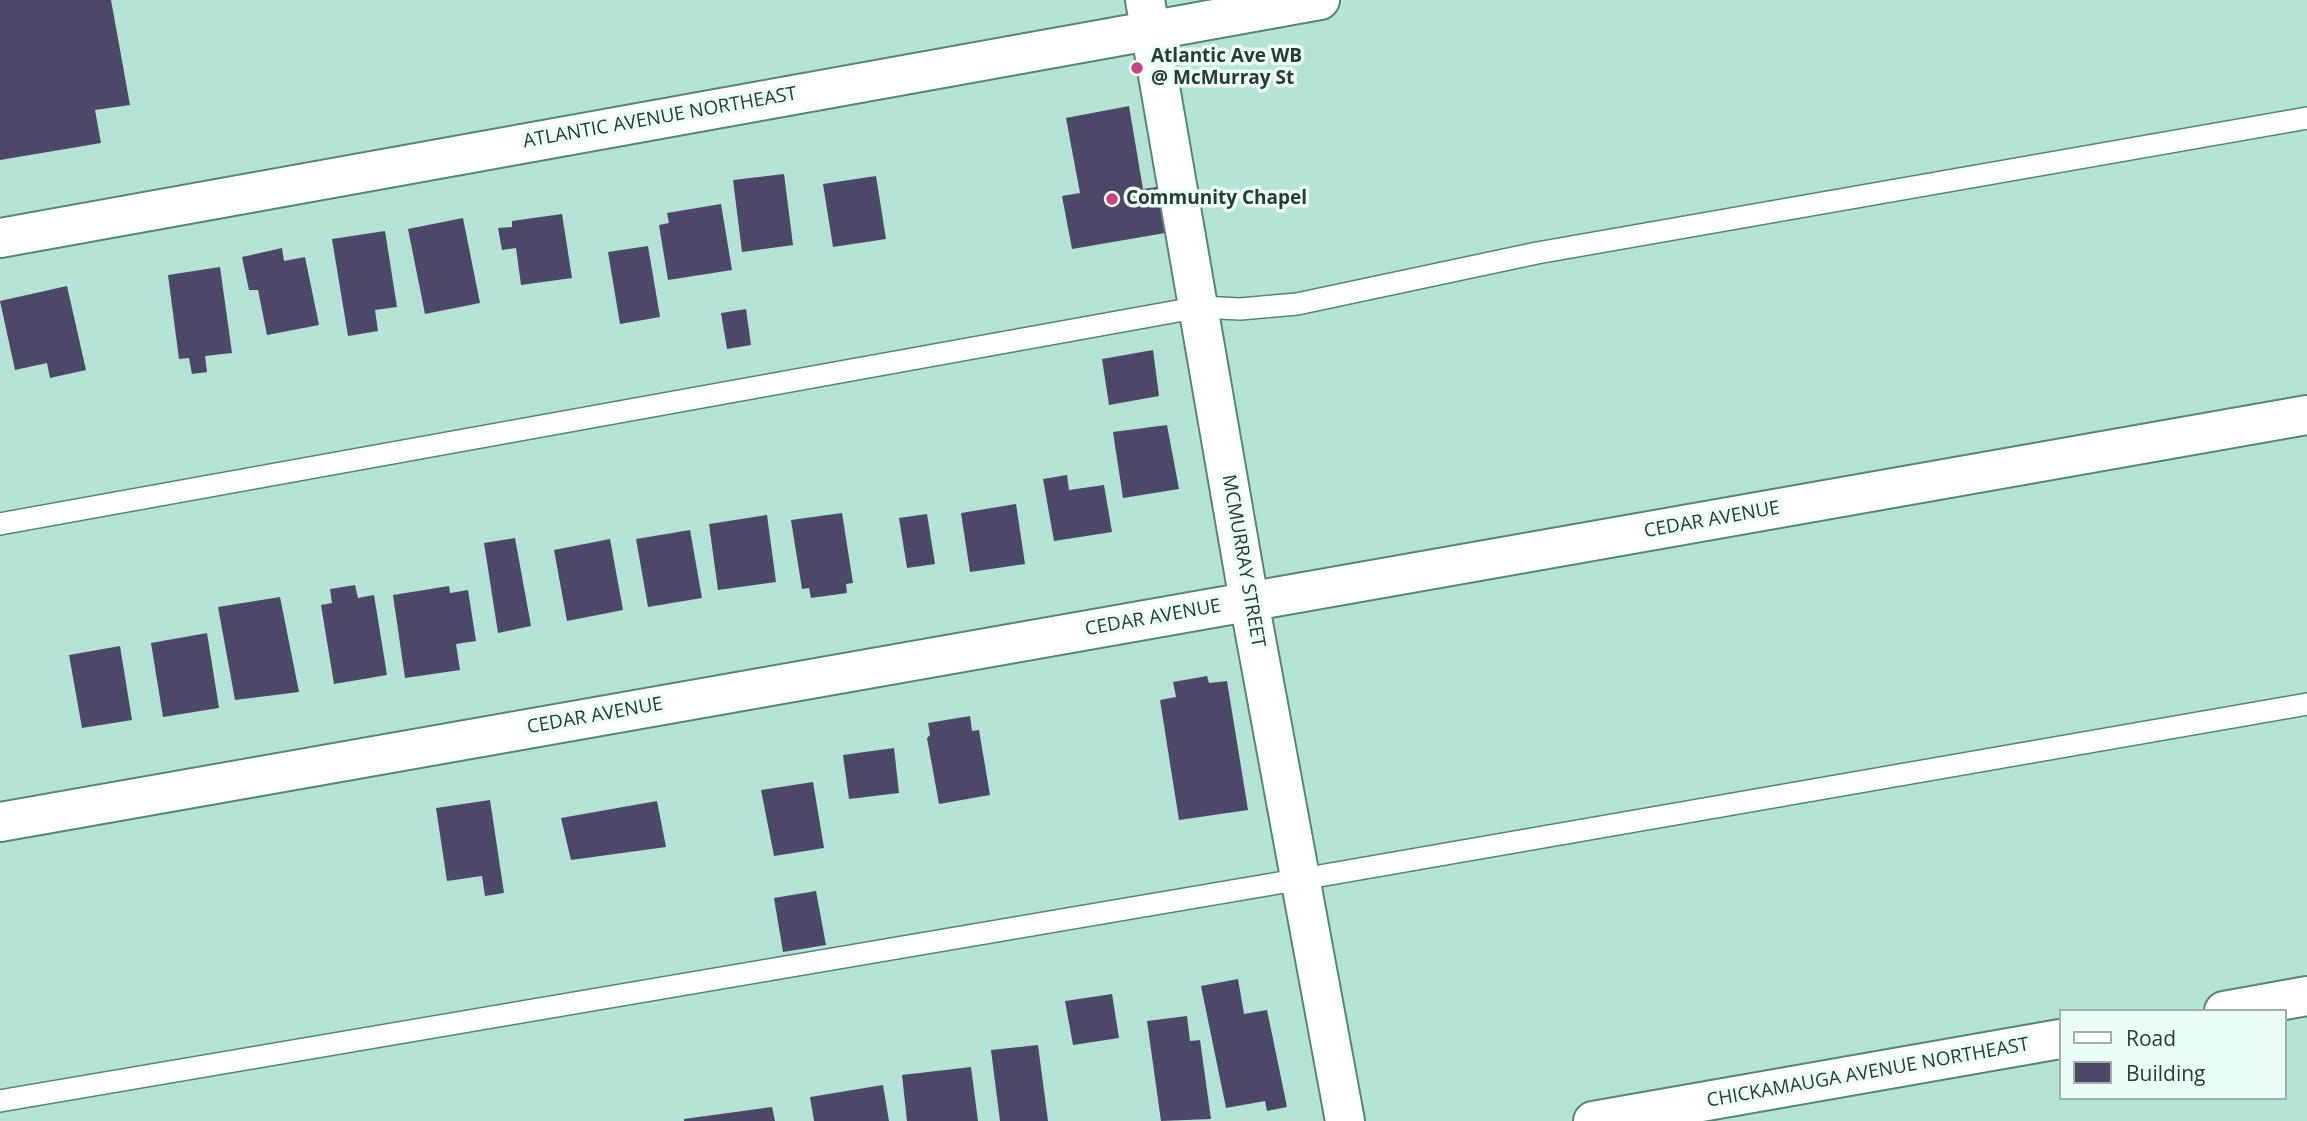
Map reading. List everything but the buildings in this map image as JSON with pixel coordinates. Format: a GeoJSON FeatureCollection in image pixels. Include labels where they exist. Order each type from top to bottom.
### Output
{"type":"FeatureCollection","features":[{"type":"Feature","properties":{"kind":"street","name":"ATLANTIC AVENUE NORTHEAST"},"geometry":{"type":"LineString","coordinates":[[0,238],[1148,15],[1320,0]]}},
{"type":"Feature","properties":{"kind":"street","name":"MCMURRAY STREET"},"geometry":{"type":"LineString","coordinates":[[1148,15],[1249,601],[1345,1121]]}},
{"type":"Feature","properties":{"kind":"street","name":"CEDAR AVENUE"},"geometry":{"type":"LineString","coordinates":[[0,821],[2307,415]]}},
{"type":"Feature","properties":{"kind":"street"},"geometry":{"type":"LineString","coordinates":[[2235,1009],[2307,996]]}},
{"type":"Feature","properties":{"kind":"street","name":"CHICKAMAUGA AVENUE NORTHEAST"},"geometry":{"type":"LineString","coordinates":[[1593,1121],[2058,1039]]}},
{"type":"Feature","properties":{"kind":"lane"},"geometry":{"type":"LineString","coordinates":[[0,524],[1200,307],[1240,309],[1297,304],[1537,253],[2307,118]]}},
{"type":"Feature","properties":{"kind":"lane"},"geometry":{"type":"LineString","coordinates":[[0,1101],[2307,704]]}},
{"type":"Feature","properties":{"kind":"place","name":"Atlantic Ave WB @ McMurray St"},"geometry":{"type":"Point","coordinates":[1137,68]}},
{"type":"Feature","properties":{"kind":"place","name":"Community Chapel"},"geometry":{"type":"Point","coordinates":[1112,199]}}]}
